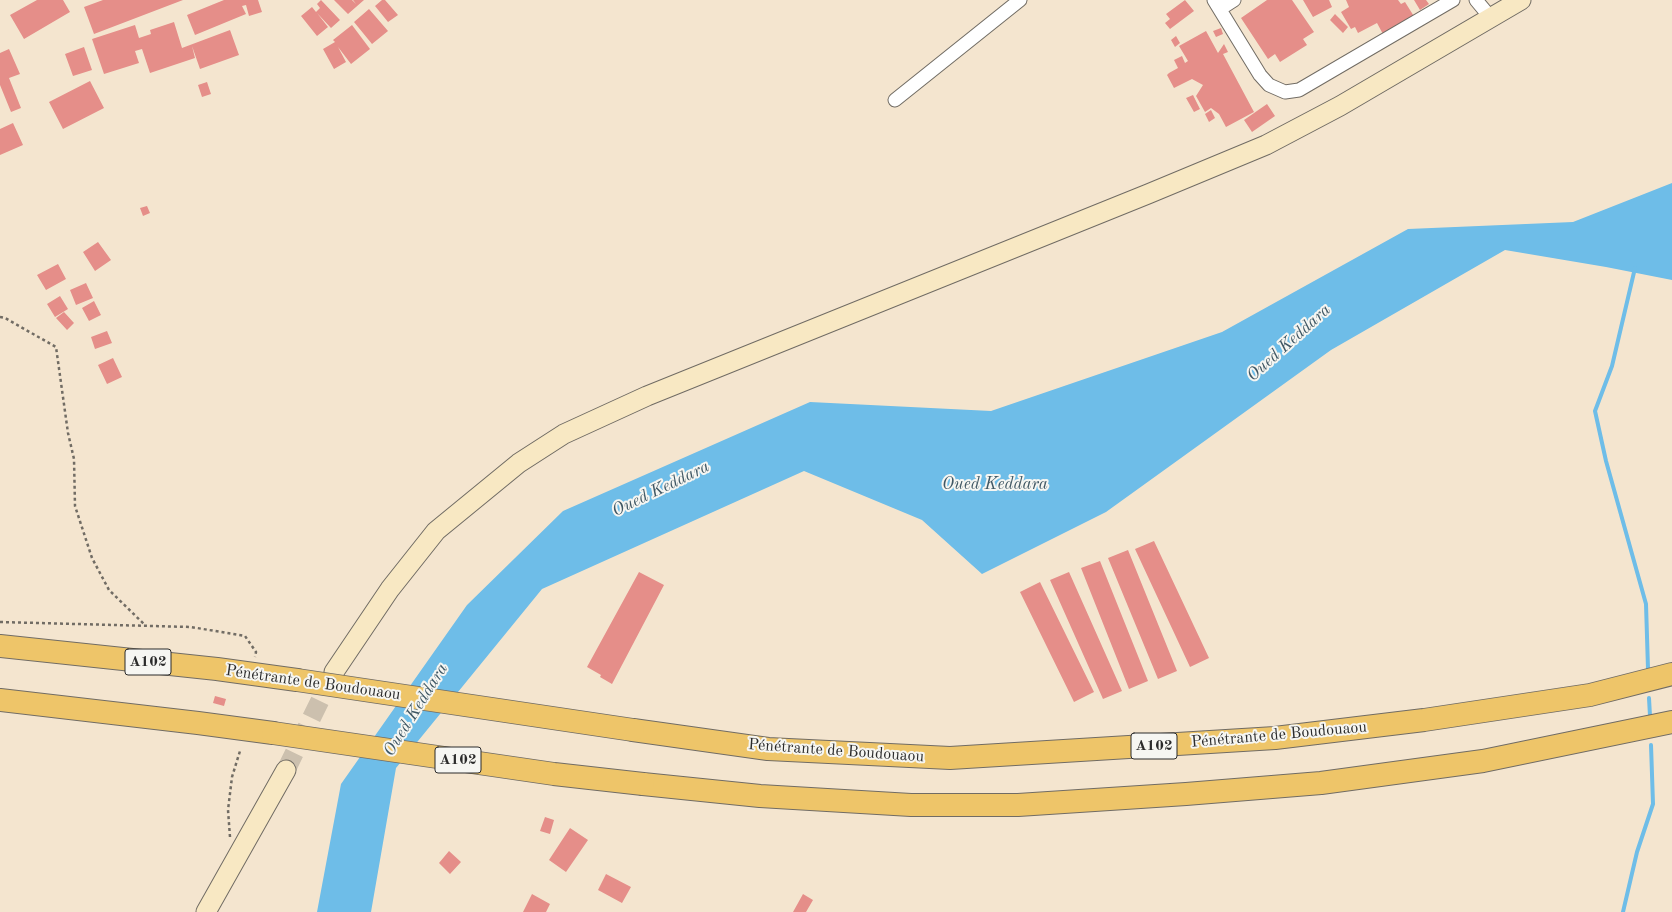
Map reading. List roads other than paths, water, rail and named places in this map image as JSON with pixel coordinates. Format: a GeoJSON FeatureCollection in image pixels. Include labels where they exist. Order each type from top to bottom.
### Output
{"type":"FeatureCollection","features":[{"type":"Feature","properties":{"kind":"highway","name":"Pénétrante de Boudouaou"},"geometry":{"type":"LineString","coordinates":[[0,646],[218,669],[768,749],[950,758],[1275,738],[1424,720],[1590,695],[1672,674]]}},
{"type":"Feature","properties":{"kind":"highway","name":"A102"},"geometry":{"type":"LineString","coordinates":[[0,700],[274,733],[554,774],[760,796],[911,805],[1034,804],[1321,783],[1483,761],[1672,722]]}},
{"type":"Feature","properties":{"kind":"main road"},"geometry":{"type":"LineString","coordinates":[[334,672],[390,589],[436,531],[519,463],[564,434],[647,396],[1266,145],[1340,106],[1521,0]]}},
{"type":"Feature","properties":{"kind":"main road"},"geometry":{"type":"LineString","coordinates":[[206,912],[286,770]]}},
{"type":"Feature","properties":{"kind":"street"},"geometry":{"type":"LineString","coordinates":[[895,100],[1020,0]]}},
{"type":"Feature","properties":{"kind":"street"},"geometry":{"type":"LineString","coordinates":[[1234,0],[1217,4],[1260,75],[1269,85],[1285,92],[1299,90],[1454,0]]}},
{"type":"Feature","properties":{"kind":"street"},"geometry":{"type":"LineString","coordinates":[[1476,0],[1491,18]]}},
{"type":"Feature","properties":{"kind":"water","name":"Oued Keddara"},"geometry":{"type":"Polygon","coordinates":[[[1672,183],[1672,280],[1505,250],[1331,350],[1106,512],[982,574],[922,520],[804,471],[542,589],[396,768],[371,912],[317,912],[341,784],[467,605],[563,511],[810,402],[991,411],[1222,332],[1408,229],[1573,222],[1672,183]]]}},
{"type":"Feature","properties":{"kind":"waterway"},"geometry":{"type":"LineString","coordinates":[[1635,268],[1612,366],[1595,411],[1606,461],[1646,604],[1648,669]]}},
{"type":"Feature","properties":{"kind":"waterway"},"geometry":{"type":"LineString","coordinates":[[1649,698],[1650,716]]}},
{"type":"Feature","properties":{"kind":"waterway"},"geometry":{"type":"LineString","coordinates":[[1623,912],[1637,852],[1653,804],[1651,745]]}},
{"type":"Feature","properties":{"kind":"tunnel"},"geometry":{"type":"LineString","coordinates":[[286,770],[334,672]]}}]}
